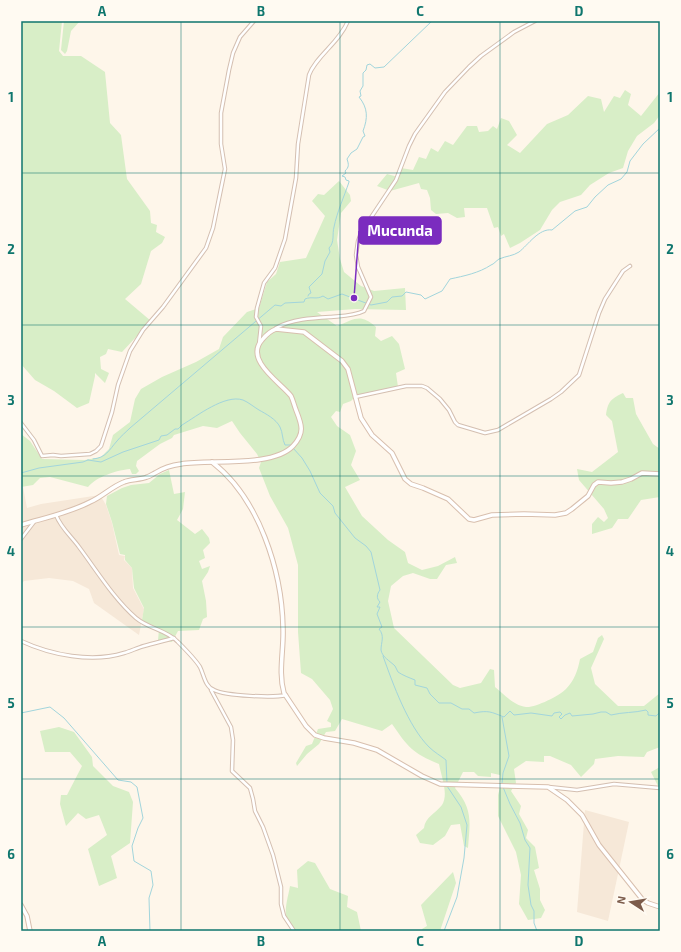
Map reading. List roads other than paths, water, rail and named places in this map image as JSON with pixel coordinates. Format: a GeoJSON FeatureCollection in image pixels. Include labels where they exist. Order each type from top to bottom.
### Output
{"type":"FeatureCollection","features":[{"type":"Feature","properties":{"kind":"main road"},"geometry":{"type":"LineString","coordinates":[[21,525],[90,503],[126,481],[148,477],[159,471],[179,464],[253,461],[280,454],[292,446],[301,433],[300,422],[291,396],[267,374],[263,368],[257,349],[258,344],[274,329],[304,332],[342,361],[348,370],[362,421],[375,438],[392,453],[406,481],[448,499],[469,519],[474,520],[492,514],[555,515],[572,509],[588,496],[594,485],[598,482],[611,484],[622,482],[642,473],[660,474]]}},
{"type":"Feature","properties":{"kind":"main road"},"geometry":{"type":"LineString","coordinates":[[212,462],[230,479],[249,504],[269,549],[275,568],[282,601],[283,687],[286,695],[306,726],[317,736],[354,743],[377,750],[422,776],[440,784],[548,787],[567,800],[585,818],[594,838],[642,899],[648,903],[660,907]]}},
{"type":"Feature","properties":{"kind":"main road"},"geometry":{"type":"LineString","coordinates":[[21,905],[27,916],[30,931]]}},
{"type":"Feature","properties":{"kind":"street"},"geometry":{"type":"LineString","coordinates":[[21,423],[34,440],[42,456],[90,454],[101,446],[112,412],[118,385],[130,351],[143,330],[163,307],[206,248],[213,228],[225,169],[221,144],[220,113],[229,70],[233,53],[240,37],[254,21]]}},
{"type":"Feature","properties":{"kind":"street"},"geometry":{"type":"LineString","coordinates":[[258,344],[261,326],[258,320],[257,308],[264,284],[275,268],[287,233],[296,178],[298,144],[309,75],[314,65],[339,37],[348,21]]}},
{"type":"Feature","properties":{"kind":"street"},"geometry":{"type":"LineString","coordinates":[[274,329],[291,322],[311,318],[349,316],[364,311],[371,297],[358,267],[356,256],[358,241],[362,231],[376,208],[396,180],[412,141],[445,92],[480,56],[517,30],[535,21]]}},
{"type":"Feature","properties":{"kind":"street"},"geometry":{"type":"LineString","coordinates":[[355,397],[389,391],[406,386],[422,386],[427,388],[440,399],[458,425],[485,433],[498,430],[551,399],[579,375],[605,299],[623,271],[630,266]]}},
{"type":"Feature","properties":{"kind":"street"},"geometry":{"type":"LineString","coordinates":[[56,514],[66,533],[113,593],[132,614],[145,624],[174,638],[200,666],[206,683],[211,689],[230,724],[233,740],[232,769],[234,773],[250,788],[254,799],[254,811],[263,826],[273,855],[280,887],[281,904],[284,916],[294,931]]}},
{"type":"Feature","properties":{"kind":"street"},"geometry":{"type":"LineString","coordinates":[[21,539],[35,521]]}},
{"type":"Feature","properties":{"kind":"street"},"geometry":{"type":"LineString","coordinates":[[21,641],[49,651],[75,656],[96,657],[124,653],[142,646],[174,638]]}},
{"type":"Feature","properties":{"kind":"street"},"geometry":{"type":"LineString","coordinates":[[211,689],[238,694],[275,697],[286,695]]}},
{"type":"Feature","properties":{"kind":"street"},"geometry":{"type":"LineString","coordinates":[[548,787],[577,790],[614,784],[660,788]]}},
{"type":"Feature","properties":{"kind":"waterway"},"geometry":{"type":"LineString","coordinates":[[308,296],[311,293],[309,287],[322,274],[325,261],[330,252],[329,248],[333,241],[335,221],[349,182],[342,176],[346,173],[345,171],[348,167],[347,159],[351,153],[357,149],[365,136],[363,131],[366,122],[366,109],[359,97],[361,96],[360,91],[363,86],[363,73],[366,70],[367,65],[370,64],[375,68],[384,67],[432,21]]}},
{"type":"Feature","properties":{"kind":"waterway"},"geometry":{"type":"LineString","coordinates":[[93,459],[101,457],[107,453],[120,437],[130,428],[275,305],[281,306],[285,303],[304,302],[307,298],[318,298],[323,296],[328,299],[342,294],[371,305],[387,302],[392,297],[402,296],[406,292],[421,295],[425,299],[442,291],[450,279],[476,272],[492,265],[499,259],[519,252],[538,234],[547,230],[552,230],[575,211],[587,207],[608,185],[621,179],[627,172],[630,161],[643,144],[660,128]]}},
{"type":"Feature","properties":{"kind":"waterway"},"geometry":{"type":"LineString","coordinates":[[88,460],[101,462],[123,452],[159,440],[161,436],[167,435],[175,429],[178,429],[211,407],[228,400],[236,399],[245,401],[273,419],[280,427],[285,445],[291,445]]}},
{"type":"Feature","properties":{"kind":"waterway"},"geometry":{"type":"LineString","coordinates":[[293,448],[302,458],[310,471],[320,493],[333,506],[335,513],[355,538],[366,546],[371,552],[380,590],[377,596],[380,602],[377,607],[380,607],[377,614],[382,627],[379,629],[382,637],[381,650],[383,655],[395,666],[398,672],[415,680],[415,685],[427,688],[430,694],[439,703],[451,703],[462,709],[469,709],[474,713],[490,712],[504,717],[510,711],[514,715],[531,713],[552,716],[554,713],[560,712],[562,714],[559,717],[561,719],[570,713],[572,716],[601,712],[606,712],[611,715],[646,710],[648,715],[656,716],[660,713]]}},
{"type":"Feature","properties":{"kind":"waterway"},"geometry":{"type":"LineString","coordinates":[[21,473],[39,468],[88,460]]}},
{"type":"Feature","properties":{"kind":"waterway"},"geometry":{"type":"LineString","coordinates":[[383,656],[391,679],[414,728],[429,747],[446,760],[447,783]]}},
{"type":"Feature","properties":{"kind":"waterway"},"geometry":{"type":"LineString","coordinates":[[21,713],[50,707],[64,718],[118,780],[131,782],[137,787],[143,818],[132,846],[134,861],[151,871],[153,885],[149,898],[150,931]]}},
{"type":"Feature","properties":{"kind":"waterway"},"geometry":{"type":"LineString","coordinates":[[502,717],[509,756],[503,773],[502,784]]}},
{"type":"Feature","properties":{"kind":"waterway"},"geometry":{"type":"LineString","coordinates":[[444,931],[457,897],[464,858],[467,825],[461,807],[447,786]]}},
{"type":"Feature","properties":{"kind":"waterway"},"geometry":{"type":"LineString","coordinates":[[503,787],[520,823],[525,840],[530,848],[528,885],[531,905],[534,911],[534,923],[537,931]]}},
{"type":"Feature","properties":{"kind":"place","name":"Mucunda"},"geometry":{"type":"Point","coordinates":[354,298]}}]}
